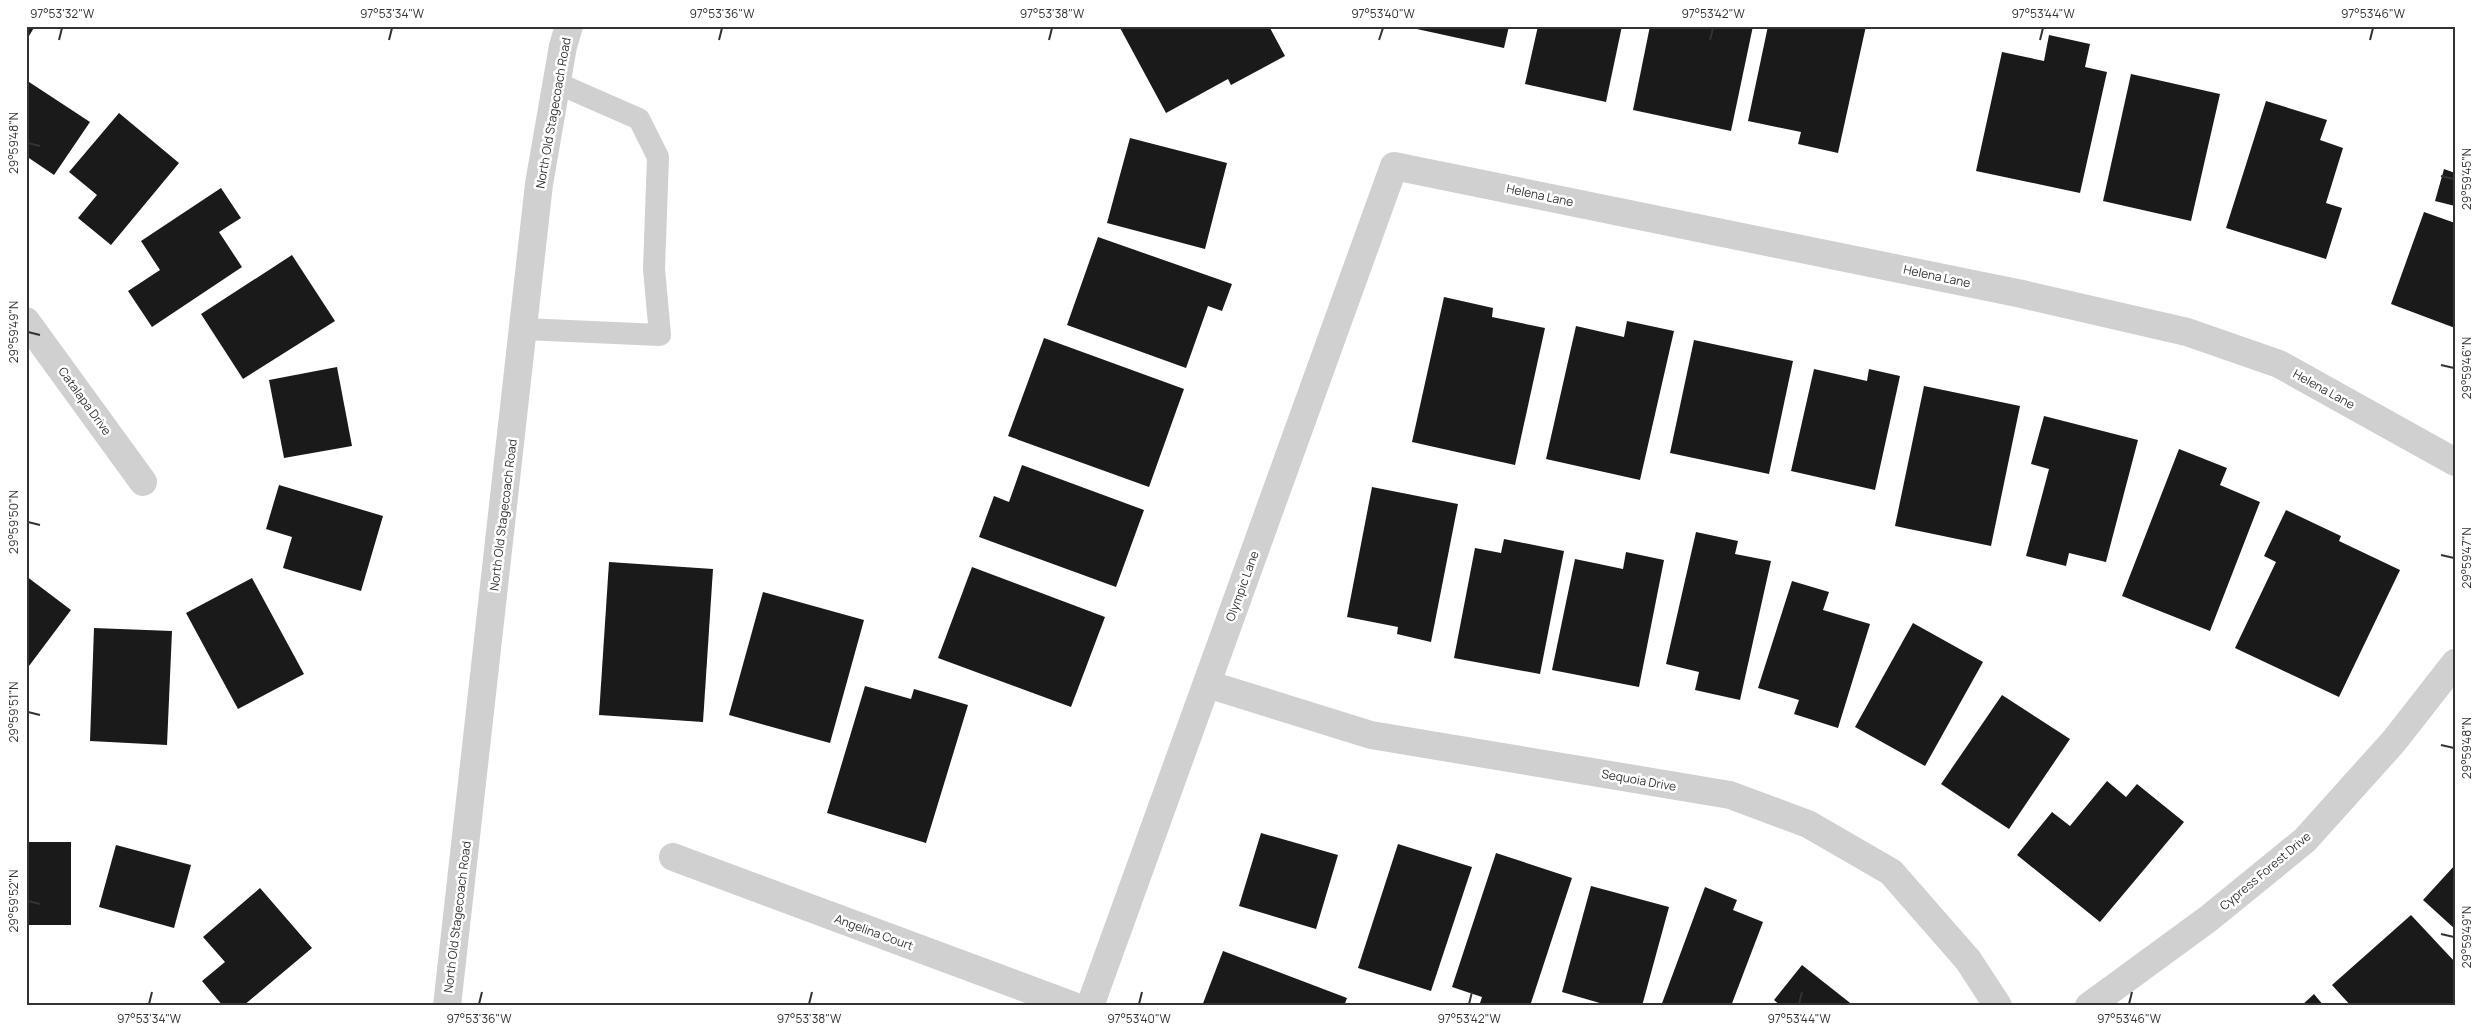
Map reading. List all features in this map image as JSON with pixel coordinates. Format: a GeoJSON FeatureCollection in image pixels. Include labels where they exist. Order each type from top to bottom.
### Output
{"type":"FeatureCollection","features":[{"type":"Feature","properties":{"kind":"street","name":"North Old Stagecoach Road"},"geometry":{"type":"LineString","coordinates":[[447,1006],[539,184],[563,46],[569,26]]}},
{"type":"Feature","properties":{"kind":"street","name":"Helena Lane"},"geometry":{"type":"LineString","coordinates":[[1394,166],[2022,294],[2187,332],[2279,364],[2455,462]]}},
{"type":"Feature","properties":{"kind":"street","name":"Olympic Lane"},"geometry":{"type":"LineString","coordinates":[[1090,1006],[1394,166]]}},
{"type":"Feature","properties":{"kind":"street","name":"Catalapa Drive"},"geometry":{"type":"LineString","coordinates":[[26,321],[143,482]]}},
{"type":"Feature","properties":{"kind":"street","name":"Cypress Forest Drive"},"geometry":{"type":"LineString","coordinates":[[2089,1006],[2208,919],[2305,840],[2394,741],[2455,663]]}},
{"type":"Feature","properties":{"kind":"street","name":"Sequoia Drive"},"geometry":{"type":"LineString","coordinates":[[1207,684],[1371,734],[1730,795],[1808,824],[1891,872],[1968,960],[1998,1006]]}},
{"type":"Feature","properties":{"kind":"street","name":"Angelina Court"},"geometry":{"type":"LineString","coordinates":[[673,857],[1074,1006]]}},
{"type":"Feature","properties":{"kind":"lane"},"geometry":{"type":"LineString","coordinates":[[524,329],[660,335],[654,269],[658,157],[639,119],[557,83]]}},
{"type":"Feature","properties":{"kind":"building"},"geometry":{"type":"Polygon","coordinates":[[[26,26],[35,26],[26,41],[26,26]]]}},
{"type":"Feature","properties":{"kind":"building"},"geometry":{"type":"Polygon","coordinates":[[[1119,26],[1269,26],[1285,56],[1231,85],[1228,79],[1166,113],[1119,26]]]}},
{"type":"Feature","properties":{"kind":"building"},"geometry":{"type":"Polygon","coordinates":[[[1403,26],[1509,26],[1504,48],[1403,26]]]}},
{"type":"Feature","properties":{"kind":"building"},"geometry":{"type":"Polygon","coordinates":[[[1538,26],[1622,26],[1606,102],[1525,84],[1538,26]]]}},
{"type":"Feature","properties":{"kind":"building"},"geometry":{"type":"Polygon","coordinates":[[[1650,26],[1753,26],[1731,131],[1633,110],[1650,26]]]}},
{"type":"Feature","properties":{"kind":"building"},"geometry":{"type":"Polygon","coordinates":[[[1768,26],[1866,26],[1838,153],[1798,144],[1801,132],[1748,121],[1768,26]]]}},
{"type":"Feature","properties":{"kind":"building"},"geometry":{"type":"Polygon","coordinates":[[[2049,35],[2090,44],[2085,67],[2107,72],[2080,193],[1976,171],[2002,52],[2044,61],[2049,35]]]}},
{"type":"Feature","properties":{"kind":"building"},"geometry":{"type":"Polygon","coordinates":[[[2131,74],[2220,94],[2191,221],[2103,201],[2131,74]]]}},
{"type":"Feature","properties":{"kind":"building"},"geometry":{"type":"Polygon","coordinates":[[[26,80],[90,122],[54,175],[26,156],[26,80]]]}},
{"type":"Feature","properties":{"kind":"building"},"geometry":{"type":"Polygon","coordinates":[[[2266,101],[2327,120],[2320,140],[2343,148],[2326,203],[2342,208],[2326,259],[2226,228],[2266,101]]]}},
{"type":"Feature","properties":{"kind":"building"},"geometry":{"type":"Polygon","coordinates":[[[119,113],[179,163],[111,245],[78,218],[97,195],[69,172],[119,113]]]}},
{"type":"Feature","properties":{"kind":"building"},"geometry":{"type":"Polygon","coordinates":[[[1130,138],[1227,163],[1205,249],[1107,223],[1130,138]]]}},
{"type":"Feature","properties":{"kind":"building"},"geometry":{"type":"Polygon","coordinates":[[[2444,169],[2455,173],[2455,206],[2435,201],[2444,169]]]}},
{"type":"Feature","properties":{"kind":"building"},"geometry":{"type":"Polygon","coordinates":[[[221,188],[241,218],[219,232],[242,267],[152,327],[128,291],[160,270],[141,241],[221,188]]]}},
{"type":"Feature","properties":{"kind":"building"},"geometry":{"type":"Polygon","coordinates":[[[2424,212],[2455,223],[2455,328],[2391,304],[2424,212]]]}},
{"type":"Feature","properties":{"kind":"building"},"geometry":{"type":"Polygon","coordinates":[[[1098,237],[1232,284],[1222,311],[1208,306],[1186,368],[1067,325],[1098,237]]]}},
{"type":"Feature","properties":{"kind":"building"},"geometry":{"type":"Polygon","coordinates":[[[292,255],[335,321],[243,379],[201,314],[292,255]]]}},
{"type":"Feature","properties":{"kind":"building"},"geometry":{"type":"Polygon","coordinates":[[[1444,297],[1493,308],[1492,317],[1545,328],[1515,465],[1412,442],[1444,297]]]}},
{"type":"Feature","properties":{"kind":"building"},"geometry":{"type":"Polygon","coordinates":[[[1627,321],[1674,331],[1640,480],[1546,459],[1576,326],[1624,337],[1627,321]]]}},
{"type":"Feature","properties":{"kind":"building"},"geometry":{"type":"Polygon","coordinates":[[[1044,338],[1184,389],[1149,487],[1008,436],[1044,338]]]}},
{"type":"Feature","properties":{"kind":"building"},"geometry":{"type":"Polygon","coordinates":[[[1694,340],[1793,361],[1769,474],[1670,453],[1694,340]]]}},
{"type":"Feature","properties":{"kind":"building"},"geometry":{"type":"Polygon","coordinates":[[[337,367],[352,446],[284,458],[269,380],[337,367]]]}},
{"type":"Feature","properties":{"kind":"building"},"geometry":{"type":"Polygon","coordinates":[[[1814,369],[1867,381],[1869,369],[1900,376],[1875,490],[1791,471],[1814,369]]]}},
{"type":"Feature","properties":{"kind":"building"},"geometry":{"type":"Polygon","coordinates":[[[1924,386],[2020,406],[1991,546],[1895,526],[1924,386]]]}},
{"type":"Feature","properties":{"kind":"building"},"geometry":{"type":"Polygon","coordinates":[[[2044,416],[2138,440],[2106,562],[2069,553],[2066,566],[2026,556],[2049,469],[2031,464],[2044,416]]]}},
{"type":"Feature","properties":{"kind":"building"},"geometry":{"type":"Polygon","coordinates":[[[2179,449],[2227,468],[2220,485],[2260,502],[2210,631],[2122,596],[2179,449]]]}},
{"type":"Feature","properties":{"kind":"building"},"geometry":{"type":"Polygon","coordinates":[[[1022,465],[1144,510],[1116,587],[979,537],[994,496],[1009,502],[1022,465]]]}},
{"type":"Feature","properties":{"kind":"building"},"geometry":{"type":"Polygon","coordinates":[[[279,485],[383,516],[361,591],[283,568],[292,537],[266,529],[279,485]]]}},
{"type":"Feature","properties":{"kind":"building"},"geometry":{"type":"Polygon","coordinates":[[[1372,487],[1458,504],[1431,642],[1397,634],[1398,627],[1347,617],[1372,487]]]}},
{"type":"Feature","properties":{"kind":"building"},"geometry":{"type":"Polygon","coordinates":[[[2286,510],[2341,536],[2339,541],[2400,570],[2339,697],[2235,648],[2276,562],[2264,556],[2286,510]]]}},
{"type":"Feature","properties":{"kind":"building"},"geometry":{"type":"Polygon","coordinates":[[[1696,532],[1738,541],[1735,554],[1771,561],[1740,700],[1695,690],[1699,672],[1666,664],[1696,532]]]}},
{"type":"Feature","properties":{"kind":"building"},"geometry":{"type":"Polygon","coordinates":[[[1504,539],[1564,551],[1540,674],[1454,658],[1475,548],[1501,553],[1504,539]]]}},
{"type":"Feature","properties":{"kind":"building"},"geometry":{"type":"Polygon","coordinates":[[[1626,552],[1664,560],[1639,687],[1552,670],[1575,559],[1623,569],[1626,552]]]}},
{"type":"Feature","properties":{"kind":"building"},"geometry":{"type":"Polygon","coordinates":[[[609,562],[713,569],[703,722],[599,715],[609,562]]]}},
{"type":"Feature","properties":{"kind":"building"},"geometry":{"type":"Polygon","coordinates":[[[972,567],[1105,617],[1071,707],[938,658],[972,567]]]}},
{"type":"Feature","properties":{"kind":"building"},"geometry":{"type":"Polygon","coordinates":[[[26,576],[71,610],[26,670],[26,576]]]}},
{"type":"Feature","properties":{"kind":"building"},"geometry":{"type":"Polygon","coordinates":[[[252,578],[304,674],[238,709],[186,613],[252,578]]]}},
{"type":"Feature","properties":{"kind":"building"},"geometry":{"type":"Polygon","coordinates":[[[1792,581],[1829,592],[1823,610],[1870,624],[1838,728],[1794,714],[1799,700],[1758,688],[1792,581]]]}},
{"type":"Feature","properties":{"kind":"building"},"geometry":{"type":"Polygon","coordinates":[[[763,592],[864,620],[830,743],[729,715],[763,592]]]}},
{"type":"Feature","properties":{"kind":"building"},"geometry":{"type":"Polygon","coordinates":[[[1913,623],[1983,662],[1925,766],[1855,727],[1913,623]]]}},
{"type":"Feature","properties":{"kind":"building"},"geometry":{"type":"Polygon","coordinates":[[[94,628],[172,631],[167,745],[90,741],[94,628]]]}},
{"type":"Feature","properties":{"kind":"building"},"geometry":{"type":"Polygon","coordinates":[[[865,686],[911,699],[914,689],[968,705],[926,843],[827,813],[865,686]]]}},
{"type":"Feature","properties":{"kind":"building"},"geometry":{"type":"Polygon","coordinates":[[[2002,695],[2070,739],[2009,829],[1941,784],[2002,695]]]}},
{"type":"Feature","properties":{"kind":"building"},"geometry":{"type":"Polygon","coordinates":[[[2107,781],[2126,797],[2137,784],[2184,822],[2100,922],[2017,855],[2052,812],[2070,826],[2107,781]]]}},
{"type":"Feature","properties":{"kind":"building"},"geometry":{"type":"Polygon","coordinates":[[[1261,833],[1338,855],[1316,929],[1239,906],[1261,833]]]}},
{"type":"Feature","properties":{"kind":"building"},"geometry":{"type":"Polygon","coordinates":[[[26,842],[71,842],[71,925],[26,925],[26,842]]]}},
{"type":"Feature","properties":{"kind":"building"},"geometry":{"type":"Polygon","coordinates":[[[1398,844],[1472,867],[1431,991],[1358,968],[1398,844]]]}},
{"type":"Feature","properties":{"kind":"building"},"geometry":{"type":"Polygon","coordinates":[[[116,845],[191,865],[174,928],[99,907],[116,845]]]}},
{"type":"Feature","properties":{"kind":"building"},"geometry":{"type":"Polygon","coordinates":[[[1496,853],[1572,878],[1530,1006],[1479,1006],[1482,997],[1452,987],[1496,853]]]}},
{"type":"Feature","properties":{"kind":"building"},"geometry":{"type":"Polygon","coordinates":[[[2455,865],[2455,929],[2423,900],[2455,865]]]}},
{"type":"Feature","properties":{"kind":"building"},"geometry":{"type":"Polygon","coordinates":[[[1591,886],[1669,907],[1642,1006],[1610,1006],[1562,992],[1591,886]]]}},
{"type":"Feature","properties":{"kind":"building"},"geometry":{"type":"Polygon","coordinates":[[[1705,887],[1737,900],[1733,910],[1763,922],[1731,1006],[1661,1006],[1705,887]]]}},
{"type":"Feature","properties":{"kind":"building"},"geometry":{"type":"Polygon","coordinates":[[[260,888],[312,948],[243,1006],[223,1006],[202,981],[225,962],[203,937],[260,888]]]}},
{"type":"Feature","properties":{"kind":"building"},"geometry":{"type":"Polygon","coordinates":[[[2411,915],[2455,962],[2455,1006],[2351,1006],[2332,985],[2411,915]]]}},
{"type":"Feature","properties":{"kind":"building"},"geometry":{"type":"Polygon","coordinates":[[[1223,951],[1347,998],[1344,1006],[1202,1006],[1223,951]]]}},
{"type":"Feature","properties":{"kind":"building"},"geometry":{"type":"Polygon","coordinates":[[[1802,965],[1854,1006],[1781,1006],[1774,1000],[1802,965]]]}},
{"type":"Feature","properties":{"kind":"building"},"geometry":{"type":"Polygon","coordinates":[[[2314,994],[2324,1006],[2301,1006],[2314,994]]]}}]}
